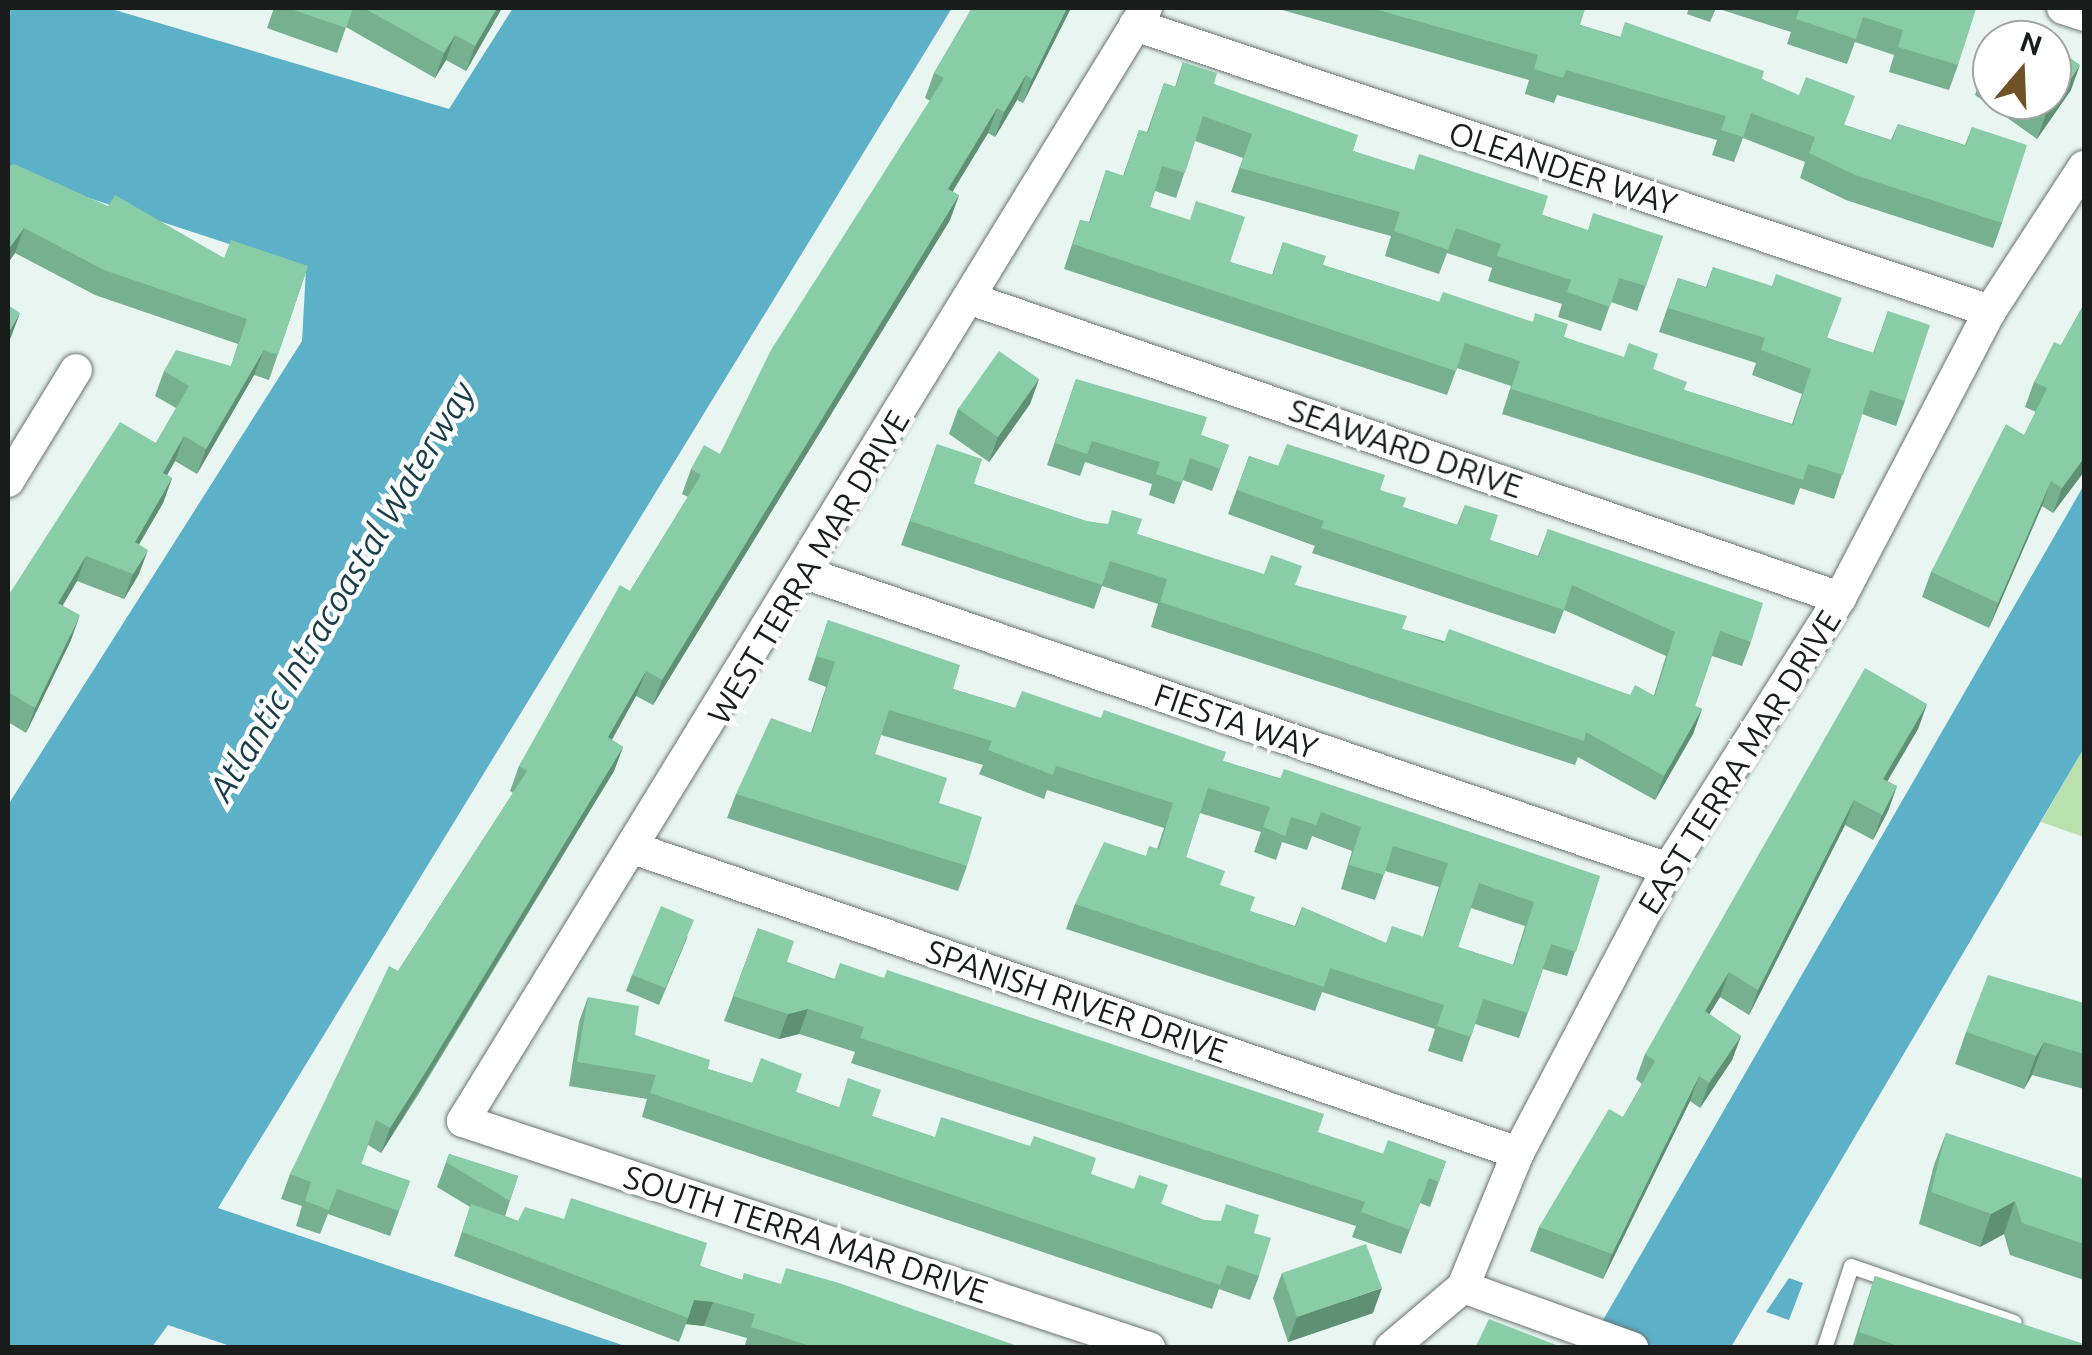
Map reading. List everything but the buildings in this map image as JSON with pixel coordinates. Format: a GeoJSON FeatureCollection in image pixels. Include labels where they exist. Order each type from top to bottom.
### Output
{"type":"FeatureCollection","features":[{"type":"Feature","properties":{"kind":"street"},"geometry":{"type":"LineString","coordinates":[[2062,8],[2084,15]]}},
{"type":"Feature","properties":{"kind":"street","name":"WEST TERRA MAR DRIVE"},"geometry":{"type":"LineString","coordinates":[[463,1121],[636,849],[1140,16]]}},
{"type":"Feature","properties":{"kind":"street","name":"OLEANDER WAY"},"geometry":{"type":"LineString","coordinates":[[1140,16],[1990,311]]}},
{"type":"Feature","properties":{"kind":"street","name":"EAST TERRA MAR DRIVE"},"geometry":{"type":"LineString","coordinates":[[1391,1348],[1463,1287],[1518,1153],[1668,869],[1840,598],[1990,311],[2084,167]]}},
{"type":"Feature","properties":{"kind":"street","name":"SEAWARD DRIVE"},"geometry":{"type":"LineString","coordinates":[[971,299],[1840,598]]}},
{"type":"Feature","properties":{"kind":"street"},"geometry":{"type":"LineString","coordinates":[[8,481],[76,370]]}},
{"type":"Feature","properties":{"kind":"street","name":"FIESTA WAY"},"geometry":{"type":"LineString","coordinates":[[805,573],[1668,869]]}},
{"type":"Feature","properties":{"kind":"street","name":"SPANISH RIVER DRIVE"},"geometry":{"type":"LineString","coordinates":[[636,849],[1518,1153]]}},
{"type":"Feature","properties":{"kind":"street","name":"SOUTH TERRA MAR DRIVE"},"geometry":{"type":"LineString","coordinates":[[463,1121],[1148,1348]]}},
{"type":"Feature","properties":{"kind":"street"},"geometry":{"type":"LineString","coordinates":[[1463,1287],[1632,1348]]}},
{"type":"Feature","properties":{"kind":"lane"},"geometry":{"type":"LineString","coordinates":[[1824,1348],[1851,1266],[2031,1327]]}},
{"type":"Feature","properties":{"kind":"green space"},"geometry":{"type":"Polygon","coordinates":[[[2084,748],[2084,837],[2041,822],[2084,748]]]}},
{"type":"Feature","properties":{"kind":"water","name":"Atlantic Intracoastal Waterway"},"geometry":{"type":"Polygon","coordinates":[[[8,8],[108,8],[449,109],[513,8],[952,8],[218,1208],[628,1347],[236,1348],[168,1325],[152,1347],[8,1347],[8,805],[302,341],[306,269],[37,181],[8,183],[8,8]]]}},
{"type":"Feature","properties":{"kind":"water"},"geometry":{"type":"Polygon","coordinates":[[[2084,485],[2084,748],[1731,1347],[1587,1348],[2084,485]]]}},
{"type":"Feature","properties":{"kind":"water"},"geometry":{"type":"Polygon","coordinates":[[[1789,1278],[1803,1283],[1789,1320],[1766,1312],[1789,1278]]]}}]}
